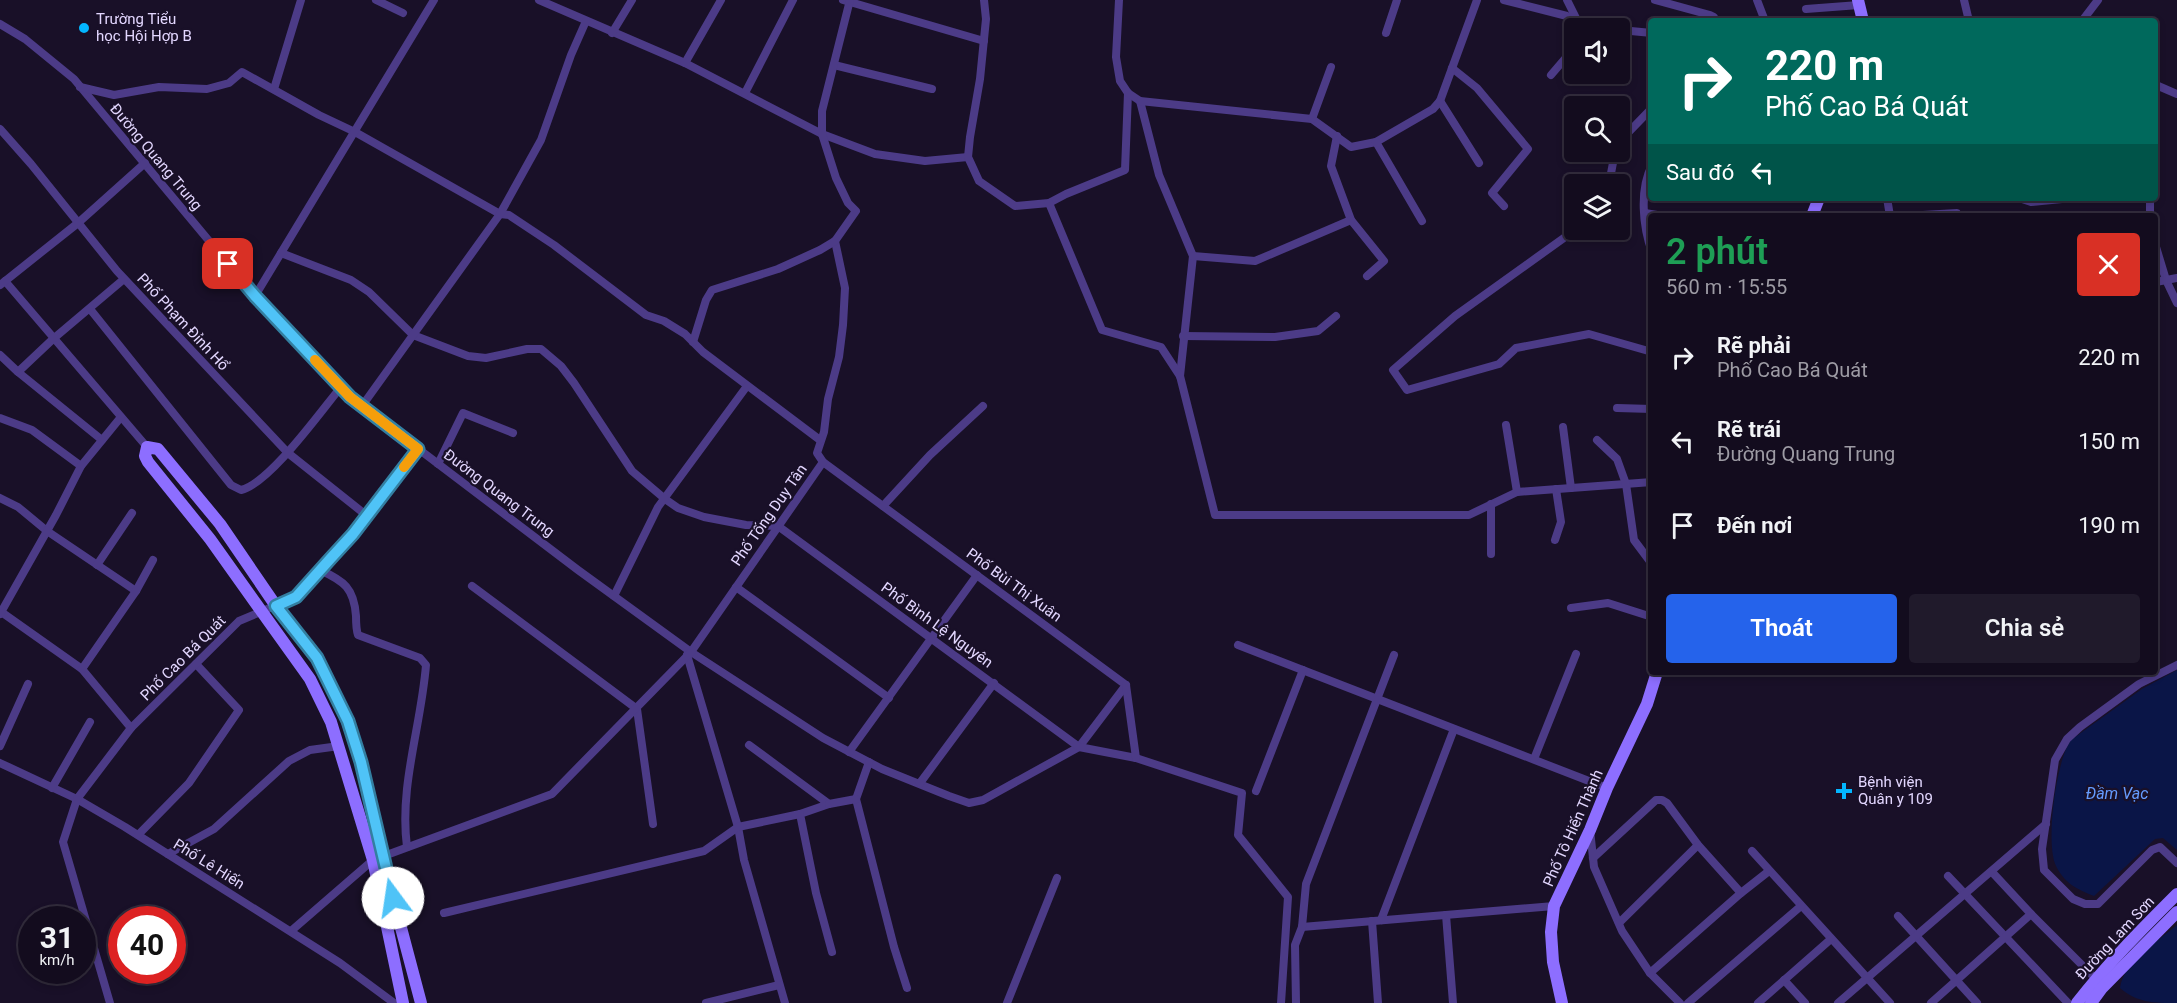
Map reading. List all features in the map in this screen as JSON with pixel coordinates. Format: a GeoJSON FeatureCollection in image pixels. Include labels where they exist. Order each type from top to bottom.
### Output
{"type":"FeatureCollection","features":[{"type":"Feature","properties":{"kind":"street"},"geometry":{"type":"LineString","coordinates":[[274,89],[302,0]]}},
{"type":"Feature","properties":{"kind":"street"},"geometry":{"type":"LineString","coordinates":[[376,0],[403,13]]}},
{"type":"Feature","properties":{"kind":"street"},"geometry":{"type":"LineString","coordinates":[[255,296],[434,0]]}},
{"type":"Feature","properties":{"kind":"street"},"geometry":{"type":"LineString","coordinates":[[540,0],[685,63],[822,134],[875,153],[925,160],[968,157]]}},
{"type":"Feature","properties":{"kind":"street"},"geometry":{"type":"LineString","coordinates":[[612,33],[632,0]]}},
{"type":"Feature","properties":{"kind":"street"},"geometry":{"type":"LineString","coordinates":[[685,63],[721,0]]}},
{"type":"Feature","properties":{"kind":"street"},"geometry":{"type":"LineString","coordinates":[[745,93],[793,0]]}},
{"type":"Feature","properties":{"kind":"street"},"geometry":{"type":"LineString","coordinates":[[984,0],[986,19],[984,41],[968,157],[979,181],[1016,206],[1048,203],[1125,170],[1128,93]]}},
{"type":"Feature","properties":{"kind":"street"},"geometry":{"type":"LineString","coordinates":[[1119,0],[1116,57],[1120,81],[1128,93],[1140,101],[1312,119],[1351,147],[1376,142],[1432,109],[1440,101],[1477,0]]}},
{"type":"Feature","properties":{"kind":"street"},"geometry":{"type":"LineString","coordinates":[[1386,33],[1397,0]]}},
{"type":"Feature","properties":{"kind":"street"},"geometry":{"type":"LineString","coordinates":[[1504,0],[1572,18]]}},
{"type":"Feature","properties":{"kind":"street"},"geometry":{"type":"LineString","coordinates":[[1567,0],[1576,18]]}},
{"type":"Feature","properties":{"kind":"street"},"geometry":{"type":"LineString","coordinates":[[1654,0],[1714,18]]}},
{"type":"Feature","properties":{"kind":"street"},"geometry":{"type":"LineString","coordinates":[[1756,0],[1763,18]]}},
{"type":"Feature","properties":{"kind":"street"},"geometry":{"type":"LineString","coordinates":[[1964,0],[1968,18]]}},
{"type":"Feature","properties":{"kind":"street"},"geometry":{"type":"LineString","coordinates":[[2084,18],[2098,0]]}},
{"type":"Feature","properties":{"kind":"street"},"geometry":{"type":"LineString","coordinates":[[693,342],[706,300],[712,290],[778,269],[835,241],[856,211],[848,203],[836,178],[822,134],[822,111],[848,1],[984,41]]}},
{"type":"Feature","properties":{"kind":"street"},"geometry":{"type":"LineString","coordinates":[[1806,9],[1858,3],[1862,18]]}},
{"type":"Feature","properties":{"kind":"street"},"geometry":{"type":"LineString","coordinates":[[362,406],[500,214],[541,140],[571,55],[586,21]]}},
{"type":"Feature","properties":{"kind":"street","name":"Đường Quang Trung"},"geometry":{"type":"LineString","coordinates":[[0,24],[26,39],[74,79],[255,296],[340,387],[418,449],[689,653],[849,752],[969,803],[983,800],[1079,747]]}},
{"type":"Feature","properties":{"kind":"street"},"geometry":{"type":"LineString","coordinates":[[1630,31],[1648,33]]}},
{"type":"Feature","properties":{"kind":"street"},"geometry":{"type":"LineString","coordinates":[[1551,75],[1564,60]]}},
{"type":"Feature","properties":{"kind":"street"},"geometry":{"type":"LineString","coordinates":[[834,65],[932,89]]}},
{"type":"Feature","properties":{"kind":"street"},"geometry":{"type":"LineString","coordinates":[[1312,119],[1331,67]]}},
{"type":"Feature","properties":{"kind":"street"},"geometry":{"type":"LineString","coordinates":[[1452,68],[1476,88],[1528,149],[1492,193],[1504,206]]}},
{"type":"Feature","properties":{"kind":"street"},"geometry":{"type":"LineString","coordinates":[[80,87],[114,95],[159,87],[207,89],[229,83],[242,72],[319,115],[355,132],[500,214],[509,215],[554,245],[646,315],[664,321],[685,334],[703,352],[820,440]]}},
{"type":"Feature","properties":{"kind":"street"},"geometry":{"type":"LineString","coordinates":[[2158,86],[2177,94]]}},
{"type":"Feature","properties":{"kind":"street"},"geometry":{"type":"LineString","coordinates":[[1140,101],[1159,175],[1193,256],[1180,376],[1215,515],[1468,515],[1516,492],[1648,482]]}},
{"type":"Feature","properties":{"kind":"street"},"geometry":{"type":"LineString","coordinates":[[1440,101],[1479,163]]}},
{"type":"Feature","properties":{"kind":"street"},"geometry":{"type":"LineString","coordinates":[[1630,131],[1648,112]]}},
{"type":"Feature","properties":{"kind":"street","name":"Phố Phạm Đỉnh Hổ"},"geometry":{"type":"LineString","coordinates":[[0,129],[124,279],[288,453],[366,515]]}},
{"type":"Feature","properties":{"kind":"street"},"geometry":{"type":"LineString","coordinates":[[1338,136],[1331,166],[1351,220],[1383,261],[1367,276]]}},
{"type":"Feature","properties":{"kind":"street"},"geometry":{"type":"LineString","coordinates":[[1376,142],[1422,221]]}},
{"type":"Feature","properties":{"kind":"street"},"geometry":{"type":"LineString","coordinates":[[145,164],[78,223],[2,283],[147,447],[158,449],[164,455],[220,524],[276,606],[317,658],[348,721],[361,762],[403,1003]]}},
{"type":"Feature","properties":{"kind":"street"},"geometry":{"type":"LineString","coordinates":[[1648,172],[1644,194],[1648,242]]}},
{"type":"Feature","properties":{"kind":"street"},"geometry":{"type":"LineString","coordinates":[[1048,203],[1102,330],[1181,354]]}},
{"type":"Feature","properties":{"kind":"street"},"geometry":{"type":"LineString","coordinates":[[1193,256],[1255,261],[1351,220]]}},
{"type":"Feature","properties":{"kind":"street"},"geometry":{"type":"LineString","coordinates":[[1564,238],[1455,316],[1393,370],[1407,390],[1499,364],[1516,348],[1589,334],[1648,351]]}},
{"type":"Feature","properties":{"kind":"street","name":"Phố Tống Duy Tân"},"geometry":{"type":"LineString","coordinates":[[378,858],[552,794],[689,653],[823,462],[817,453],[824,432],[828,399],[839,357],[843,325],[845,288],[835,241]]}},
{"type":"Feature","properties":{"kind":"street"},"geometry":{"type":"LineString","coordinates":[[281,253],[351,280],[369,292],[413,335],[468,356],[486,357],[541,349],[561,366],[574,382],[632,471],[665,499],[678,508],[704,517],[746,525],[778,526]]}},
{"type":"Feature","properties":{"kind":"street"},"geometry":{"type":"LineString","coordinates":[[2158,254],[2166,280],[2177,303]]}},
{"type":"Feature","properties":{"kind":"street"},"geometry":{"type":"LineString","coordinates":[[2158,282],[2177,278]]}},
{"type":"Feature","properties":{"kind":"street"},"geometry":{"type":"LineString","coordinates":[[18,372],[124,279]]}},
{"type":"Feature","properties":{"kind":"street"},"geometry":{"type":"LineString","coordinates":[[90,309],[231,485],[241,490],[288,453],[340,387]]}},
{"type":"Feature","properties":{"kind":"street"},"geometry":{"type":"LineString","coordinates":[[1183,336],[1275,337],[1318,331],[1336,316]]}},
{"type":"Feature","properties":{"kind":"street"},"geometry":{"type":"LineString","coordinates":[[1161,347],[1180,376]]}},
{"type":"Feature","properties":{"kind":"street"},"geometry":{"type":"LineString","coordinates":[[0,355],[102,440]]}},
{"type":"Feature","properties":{"kind":"street"},"geometry":{"type":"LineString","coordinates":[[614,596],[658,507],[747,386]]}},
{"type":"Feature","properties":{"kind":"street"},"geometry":{"type":"LineString","coordinates":[[883,506],[930,455],[983,406]]}},
{"type":"Feature","properties":{"kind":"street"},"geometry":{"type":"LineString","coordinates":[[1617,408],[1648,409]]}},
{"type":"Feature","properties":{"kind":"street"},"geometry":{"type":"LineString","coordinates":[[438,464],[463,413],[513,433]]}},
{"type":"Feature","properties":{"kind":"street"},"geometry":{"type":"LineString","coordinates":[[121,417],[81,466],[47,531],[0,612],[82,669],[131,728]]}},
{"type":"Feature","properties":{"kind":"street"},"geometry":{"type":"LineString","coordinates":[[0,418],[32,430],[81,466]]}},
{"type":"Feature","properties":{"kind":"street"},"geometry":{"type":"LineString","coordinates":[[1506,425],[1516,492]]}},
{"type":"Feature","properties":{"kind":"street"},"geometry":{"type":"LineString","coordinates":[[1563,427],[1571,488]]}},
{"type":"Feature","properties":{"kind":"street"},"geometry":{"type":"LineString","coordinates":[[1597,440],[1617,459],[1626,484],[1634,540],[1648,559]]}},
{"type":"Feature","properties":{"kind":"street"},"geometry":{"type":"LineString","coordinates":[[147,447],[145,456],[148,462],[210,539],[310,680],[331,722],[378,858],[421,1003]]}},
{"type":"Feature","properties":{"kind":"street","name":"Phố Cao Bá Quát"},"geometry":{"type":"LineString","coordinates":[[110,1003],[63,842],[77,799],[131,728],[239,621],[296,597],[353,534],[418,449]]}},
{"type":"Feature","properties":{"kind":"street","name":"Phố Bùi Thị Xuân"},"geometry":{"type":"LineString","coordinates":[[823,462],[1126,685]]}},
{"type":"Feature","properties":{"kind":"street"},"geometry":{"type":"LineString","coordinates":[[1555,540],[1561,522],[1556,489]]}},
{"type":"Feature","properties":{"kind":"street"},"geometry":{"type":"LineString","coordinates":[[0,498],[18,507],[47,531],[136,591]]}},
{"type":"Feature","properties":{"kind":"street"},"geometry":{"type":"LineString","coordinates":[[1491,504],[1491,554]]}},
{"type":"Feature","properties":{"kind":"street"},"geometry":{"type":"LineString","coordinates":[[97,565],[132,513]]}},
{"type":"Feature","properties":{"kind":"street","name":"Phố Bình Lệ Nguyên"},"geometry":{"type":"LineString","coordinates":[[778,526],[1079,747]]}},
{"type":"Feature","properties":{"kind":"street"},"geometry":{"type":"LineString","coordinates":[[82,669],[136,591],[153,560]]}},
{"type":"Feature","properties":{"kind":"street"},"geometry":{"type":"LineString","coordinates":[[321,570],[338,578],[351,591],[355,604],[358,634],[420,658],[426,666],[405,798],[408,847]]}},
{"type":"Feature","properties":{"kind":"street"},"geometry":{"type":"LineString","coordinates":[[849,752],[977,574]]}},
{"type":"Feature","properties":{"kind":"street"},"geometry":{"type":"LineString","coordinates":[[472,586],[637,709],[653,824]]}},
{"type":"Feature","properties":{"kind":"street"},"geometry":{"type":"LineString","coordinates":[[736,587],[889,698]]}},
{"type":"Feature","properties":{"kind":"street"},"geometry":{"type":"LineString","coordinates":[[1571,608],[1608,603],[1648,616]]}},
{"type":"Feature","properties":{"kind":"street"},"geometry":{"type":"LineString","coordinates":[[1238,645],[1607,788]]}},
{"type":"Feature","properties":{"kind":"street"},"geometry":{"type":"LineString","coordinates":[[689,653],[785,1003]]}},
{"type":"Feature","properties":{"kind":"street"},"geometry":{"type":"LineString","coordinates":[[1534,759],[1576,654]]}},
{"type":"Feature","properties":{"kind":"street"},"geometry":{"type":"LineString","coordinates":[[1296,1003],[1295,945],[1302,927],[1306,884],[1394,655]]}},
{"type":"Feature","properties":{"kind":"street"},"geometry":{"type":"LineString","coordinates":[[138,835],[189,783],[238,710],[196,664]]}},
{"type":"Feature","properties":{"kind":"street"},"geometry":{"type":"LineString","coordinates":[[2158,674],[2177,665]]}},
{"type":"Feature","properties":{"kind":"street"},"geometry":{"type":"LineString","coordinates":[[1256,791],[1303,670]]}},
{"type":"Feature","properties":{"kind":"street","name":"Phố Tô Hiến Thành"},"geometry":{"type":"LineString","coordinates":[[1562,1003],[1553,962],[1551,932],[1554,906],[1647,704],[1656,675]]}},
{"type":"Feature","properties":{"kind":"street"},"geometry":{"type":"LineString","coordinates":[[2157,675],[2139,684],[2067,739],[2055,760],[2042,849],[2044,870],[2073,899],[2085,904],[2098,903],[2152,849],[2160,847],[2177,863]]}},
{"type":"Feature","properties":{"kind":"street"},"geometry":{"type":"LineString","coordinates":[[920,783],[994,683]]}},
{"type":"Feature","properties":{"kind":"street"},"geometry":{"type":"LineString","coordinates":[[0,746],[28,684]]}},
{"type":"Feature","properties":{"kind":"street"},"geometry":{"type":"LineString","coordinates":[[1126,685],[1079,747],[1136,758],[1242,793],[1238,836],[1288,897],[1281,1003]]}},
{"type":"Feature","properties":{"kind":"street"},"geometry":{"type":"LineString","coordinates":[[1126,685],[1136,758]]}},
{"type":"Feature","properties":{"kind":"street"},"geometry":{"type":"LineString","coordinates":[[52,788],[90,722]]}},
{"type":"Feature","properties":{"kind":"street"},"geometry":{"type":"LineString","coordinates":[[1378,1003],[1376,920],[1454,729]]}},
{"type":"Feature","properties":{"kind":"street"},"geometry":{"type":"LineString","coordinates":[[749,745],[829,804]]}},
{"type":"Feature","properties":{"kind":"street"},"geometry":{"type":"LineString","coordinates":[[168,854],[214,829],[289,761],[310,750],[339,747]]}},
{"type":"Feature","properties":{"kind":"street"},"geometry":{"type":"LineString","coordinates":[[869,762],[856,799],[894,947],[907,988]]}},
{"type":"Feature","properties":{"kind":"street","name":"Phố Lê Hiến"},"geometry":{"type":"LineString","coordinates":[[0,764],[77,799],[138,835],[340,963],[394,1003]]}},
{"type":"Feature","properties":{"kind":"street"},"geometry":{"type":"LineString","coordinates":[[444,913],[704,850],[738,827],[856,799]]}},
{"type":"Feature","properties":{"kind":"street"},"geometry":{"type":"LineString","coordinates":[[1593,858],[1656,800],[1662,800],[1698,845],[1742,893]]}},
{"type":"Feature","properties":{"kind":"street"},"geometry":{"type":"LineString","coordinates":[[800,814],[816,893],[832,952]]}},
{"type":"Feature","properties":{"kind":"street"},"geometry":{"type":"LineString","coordinates":[[1838,1003],[2046,824]]}},
{"type":"Feature","properties":{"kind":"street"},"geometry":{"type":"LineString","coordinates":[[1590,830],[1594,867],[1619,923],[1650,973],[1676,1002]]}},
{"type":"Feature","properties":{"kind":"street"},"geometry":{"type":"LineString","coordinates":[[1619,923],[1698,845]]}},
{"type":"Feature","properties":{"kind":"street"},"geometry":{"type":"LineString","coordinates":[[1752,851],[1890,1003]]}},
{"type":"Feature","properties":{"kind":"street"},"geometry":{"type":"LineString","coordinates":[[291,931],[378,858]]}},
{"type":"Feature","properties":{"kind":"street"},"geometry":{"type":"LineString","coordinates":[[1650,973],[1769,872]]}},
{"type":"Feature","properties":{"kind":"street"},"geometry":{"type":"LineString","coordinates":[[1992,872],[2096,979]]}},
{"type":"Feature","properties":{"kind":"street"},"geometry":{"type":"LineString","coordinates":[[1948,876],[2068,1003]]}},
{"type":"Feature","properties":{"kind":"street"},"geometry":{"type":"LineString","coordinates":[[1007,1003],[1057,878]]}},
{"type":"Feature","properties":{"kind":"street","name":"Đường Lam Sơn"},"geometry":{"type":"LineString","coordinates":[[2077,1003],[2096,979],[2177,894]]}},
{"type":"Feature","properties":{"kind":"street"},"geometry":{"type":"LineString","coordinates":[[1302,927],[1554,906]]}},
{"type":"Feature","properties":{"kind":"street"},"geometry":{"type":"LineString","coordinates":[[1688,1003],[1801,906]]}},
{"type":"Feature","properties":{"kind":"street","name":"Đường Lam Sơn"},"geometry":{"type":"LineString","coordinates":[[2091,1003],[2102,988],[2177,912]]}},
{"type":"Feature","properties":{"kind":"street"},"geometry":{"type":"LineString","coordinates":[[1931,1003],[2031,914]]}},
{"type":"Feature","properties":{"kind":"street"},"geometry":{"type":"LineString","coordinates":[[1446,915],[1454,1003]]}},
{"type":"Feature","properties":{"kind":"street"},"geometry":{"type":"LineString","coordinates":[[1898,916],[1977,1003]]}},
{"type":"Feature","properties":{"kind":"street"},"geometry":{"type":"LineString","coordinates":[[1758,1003],[1831,939]]}},
{"type":"Feature","properties":{"kind":"street"},"geometry":{"type":"LineString","coordinates":[[1784,980],[1805,1003]]}},
{"type":"Feature","properties":{"kind":"street"},"geometry":{"type":"LineString","coordinates":[[706,1003],[780,985]]}},
{"type":"Feature","properties":{"kind":"water","name":"Đầm Vạc"},"geometry":{"type":"Polygon","coordinates":[[[2177,670],[2177,850],[2163,838],[2155,839],[2094,896],[2067,882],[2056,866],[2053,855],[2054,802],[2066,750],[2071,740],[2142,689],[2177,670]]]}},
{"type":"Feature","properties":{"kind":"water"},"geometry":{"type":"Polygon","coordinates":[[[2177,925],[2177,1003],[2146,1001],[2133,997],[2120,988],[2128,969],[2135,961],[2177,925]]]}},
{"type":"Feature","properties":{"kind":"slow traffic"},"geometry":{"type":"LineString","coordinates":[[315,360],[350,397],[418,449],[404,467]]}},
{"type":"Feature","properties":{"kind":"place","name":"Trường Tiểu học Hội Hợp B"},"geometry":{"type":"Point","coordinates":[84,28]}},
{"type":"Feature","properties":{"kind":"place","name":"Bệnh viện Quân y 109"},"geometry":{"type":"Point","coordinates":[1844,791]}},
{"type":"Feature","properties":{"kind":"route"},"geometry":{"type":"LineString","coordinates":[[228,264],[350,397],[418,449],[353,534],[296,597],[276,606],[317,658],[348,721],[361,762],[393,898]]}}]}
